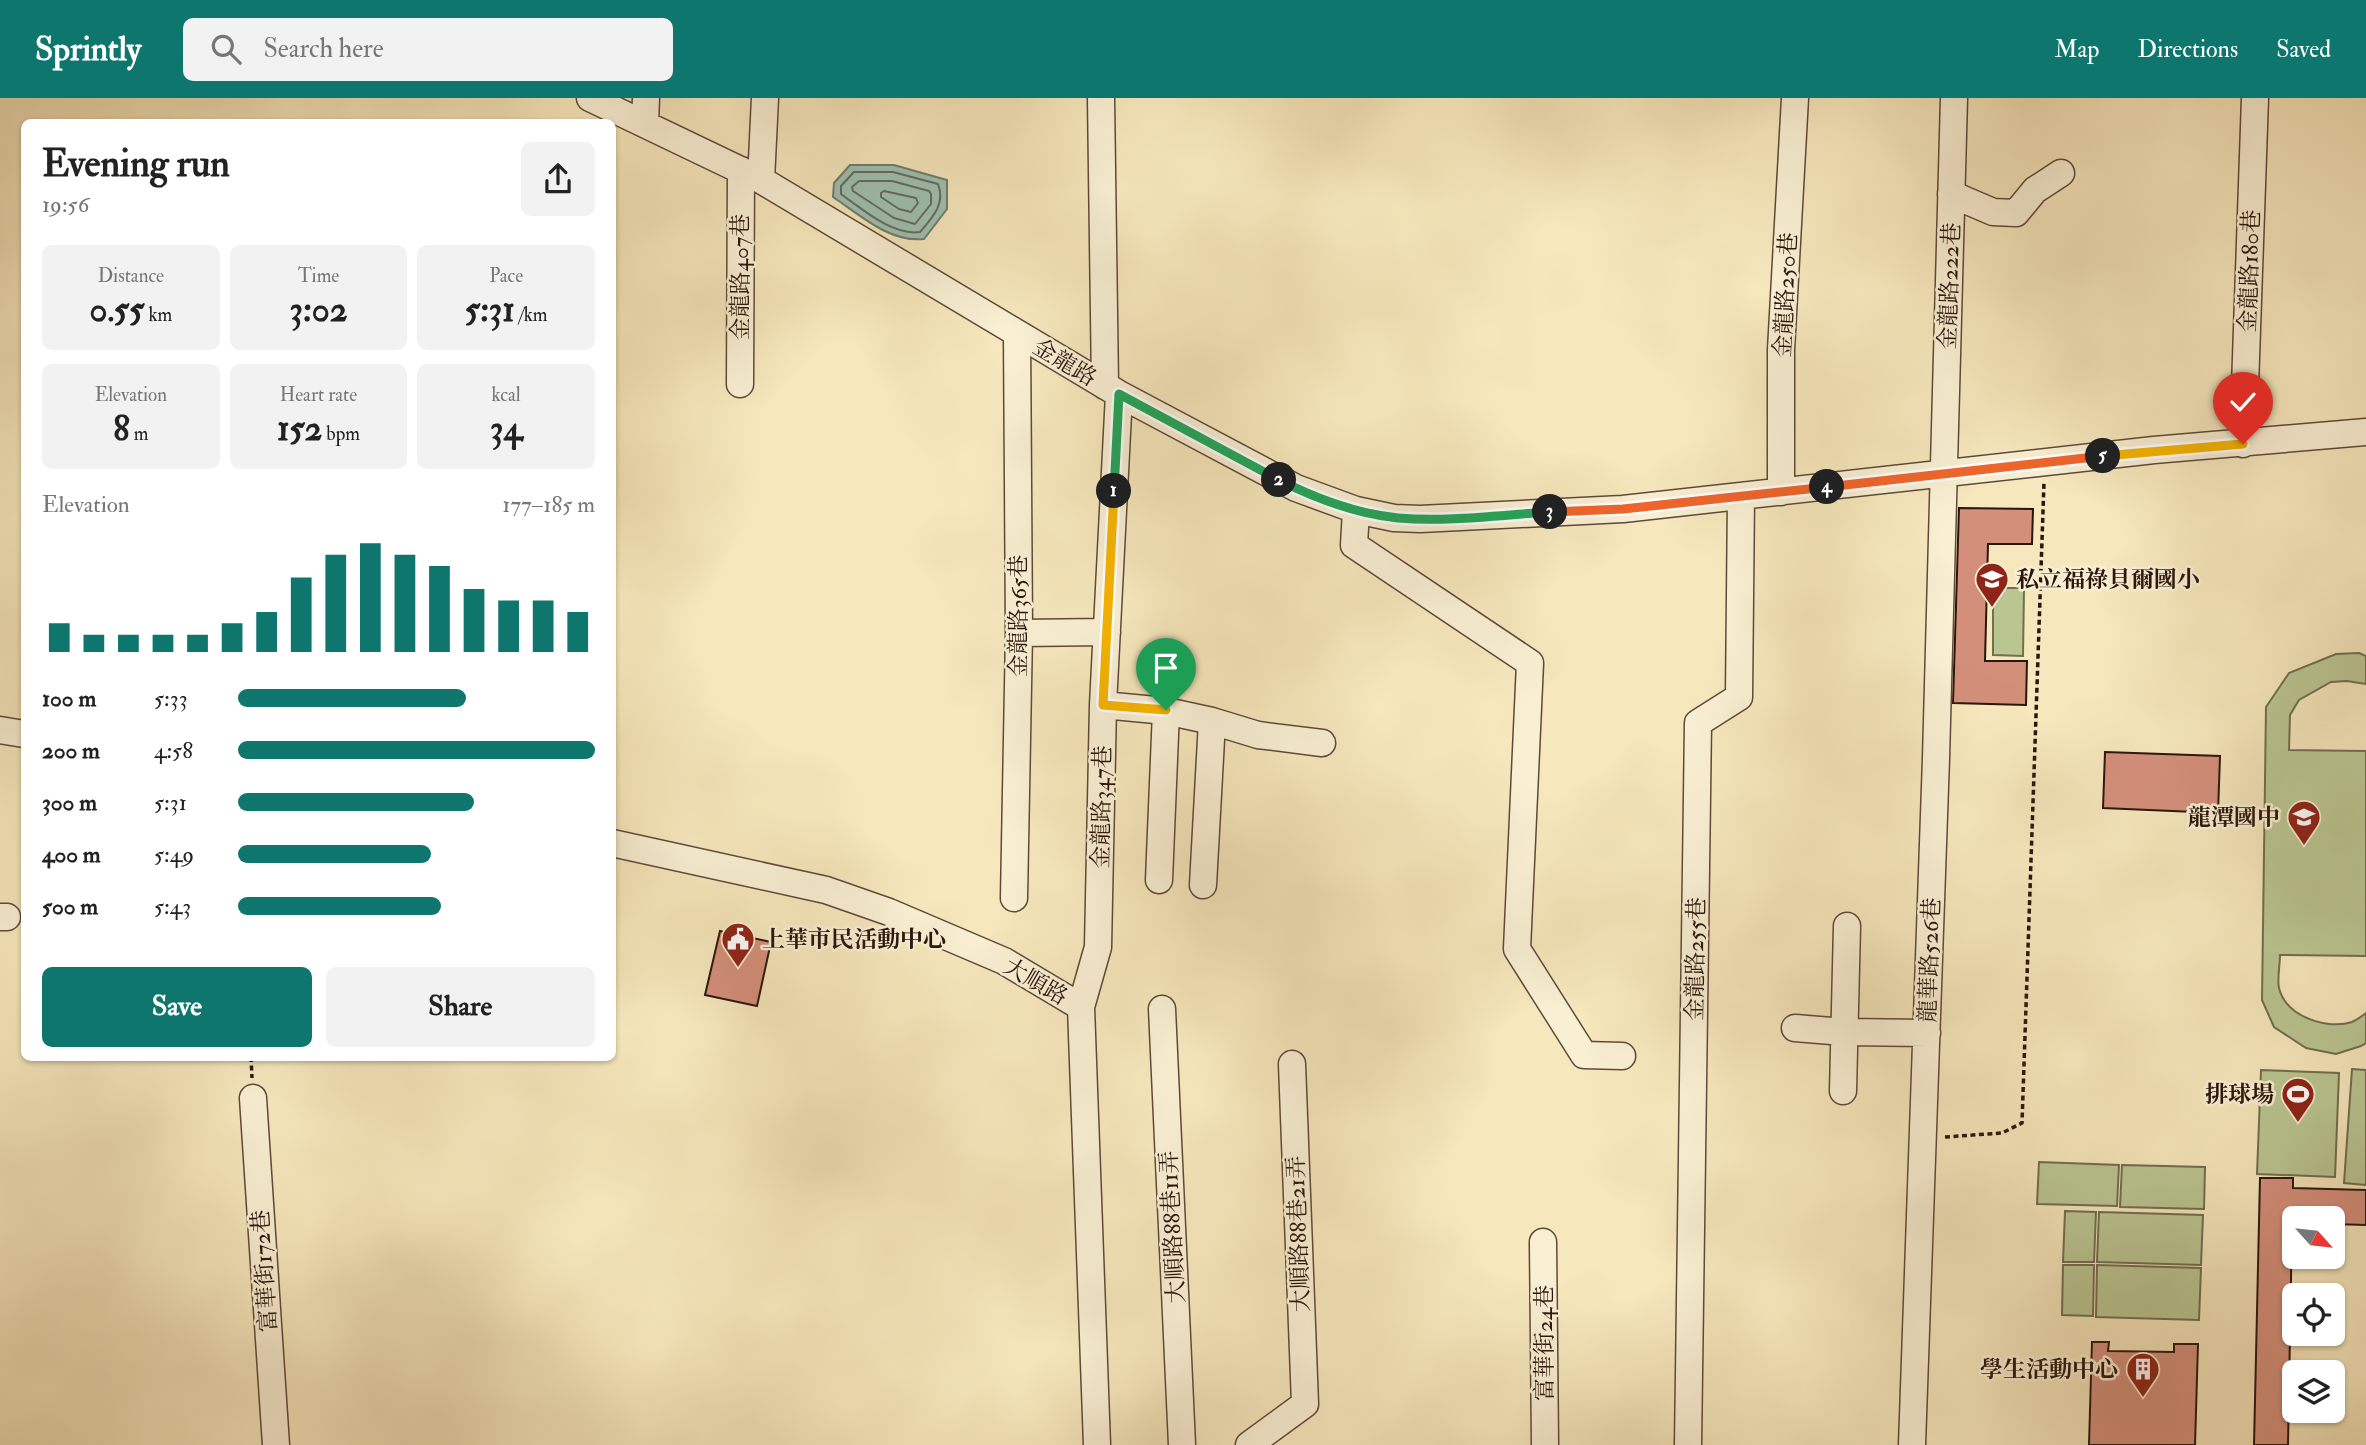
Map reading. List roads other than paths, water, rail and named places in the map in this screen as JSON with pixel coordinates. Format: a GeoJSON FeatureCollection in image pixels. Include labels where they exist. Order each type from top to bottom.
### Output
{"type":"FeatureCollection","features":[{"type":"Feature","properties":{"kind":"street","name":"金龍路"},"geometry":{"type":"LineString","coordinates":[[590,98],[646,110],[1112,390],[1296,488],[1356,510],[1420,519],[1623,509],[2154,450],[2366,432]]}},
{"type":"Feature","properties":{"kind":"street","name":"金龍路407巷"},"geometry":{"type":"LineString","coordinates":[[740,384],[751,175],[765,98]]}},
{"type":"Feature","properties":{"kind":"street","name":"金龍路347巷"},"geometry":{"type":"LineString","coordinates":[[1081,1007],[1098,947],[1107,632],[1112,390],[1101,98]]}},
{"type":"Feature","properties":{"kind":"street","name":"金龍路250巷"},"geometry":{"type":"LineString","coordinates":[[1781,492],[1781,350],[1795,98]]}},
{"type":"Feature","properties":{"kind":"street","name":"金龍路222巷"},"geometry":{"type":"LineString","coordinates":[[1943,474],[1954,98]]}},
{"type":"Feature","properties":{"kind":"street","name":"金龍路180巷"},"geometry":{"type":"LineString","coordinates":[[2243,444],[2255,98]]}},
{"type":"Feature","properties":{"kind":"street"},"geometry":{"type":"LineString","coordinates":[[1951,194],[1993,212],[2016,213],[2035,190],[2061,173]]}},
{"type":"Feature","properties":{"kind":"street","name":"金龍路365巷"},"geometry":{"type":"LineString","coordinates":[[1014,898],[1019,633],[1017,334]]}},
{"type":"Feature","properties":{"kind":"street","name":"龍華路526巷"},"geometry":{"type":"LineString","coordinates":[[1912,1445],[1943,474]]}},
{"type":"Feature","properties":{"kind":"street","name":"金龍路255巷"},"geometry":{"type":"LineString","coordinates":[[1688,1445],[1698,723],[1739,697],[1741,496]]}},
{"type":"Feature","properties":{"kind":"street"},"geometry":{"type":"LineString","coordinates":[[1356,510],[1354,545],[1531,663],[1517,949],[1584,1055],[1622,1056]]}},
{"type":"Feature","properties":{"kind":"street"},"geometry":{"type":"LineString","coordinates":[[1019,633],[1107,632]]}},
{"type":"Feature","properties":{"kind":"street"},"geometry":{"type":"LineString","coordinates":[[1103,705],[1166,710],[1258,735],[1322,743]]}},
{"type":"Feature","properties":{"kind":"street"},"geometry":{"type":"LineString","coordinates":[[1159,880],[1166,710]]}},
{"type":"Feature","properties":{"kind":"street"},"geometry":{"type":"LineString","coordinates":[[1203,885],[1212,721]]}},
{"type":"Feature","properties":{"kind":"street"},"geometry":{"type":"LineString","coordinates":[[0,730],[21,734]]}},
{"type":"Feature","properties":{"kind":"street","name":"大順路"},"geometry":{"type":"LineString","coordinates":[[616,843],[826,890],[889,912],[1003,961],[1081,1007],[1097,1445]]}},
{"type":"Feature","properties":{"kind":"street"},"geometry":{"type":"LineString","coordinates":[[1843,1091],[1847,926]]}},
{"type":"Feature","properties":{"kind":"street","name":"大順路88巷11弄"},"geometry":{"type":"LineString","coordinates":[[1162,1009],[1182,1445]]}},
{"type":"Feature","properties":{"kind":"street"},"geometry":{"type":"LineString","coordinates":[[1795,1028],[1844,1032],[1927,1033]]}},
{"type":"Feature","properties":{"kind":"street","name":"大順路88巷21弄"},"geometry":{"type":"LineString","coordinates":[[1249,1445],[1305,1404],[1292,1064]]}},
{"type":"Feature","properties":{"kind":"street","name":"富華街172巷"},"geometry":{"type":"LineString","coordinates":[[253,1098],[276,1445]]}},
{"type":"Feature","properties":{"kind":"street","name":"富華街24巷"},"geometry":{"type":"LineString","coordinates":[[1543,1242],[1545,1445]]}},
{"type":"Feature","properties":{"kind":"water"},"geometry":{"type":"Polygon","coordinates":[[[850,165],[894,165],[947,180],[947,209],[924,239],[899,237],[887,232],[833,197],[834,183],[850,165]]]}},
{"type":"Feature","properties":{"kind":"place","name":"私立福祿貝爾國小"},"geometry":{"type":"Point","coordinates":[1992,609]}},
{"type":"Feature","properties":{"kind":"place","name":"龍潭國中"},"geometry":{"type":"Point","coordinates":[2304,847]}},
{"type":"Feature","properties":{"kind":"place","name":"上華市民活動中心"},"geometry":{"type":"Point","coordinates":[738,969]}},
{"type":"Feature","properties":{"kind":"place","name":"排球場"},"geometry":{"type":"Point","coordinates":[2298,1124]}},
{"type":"Feature","properties":{"kind":"place","name":"學生活動中心"},"geometry":{"type":"Point","coordinates":[2143,1399]}}]}
